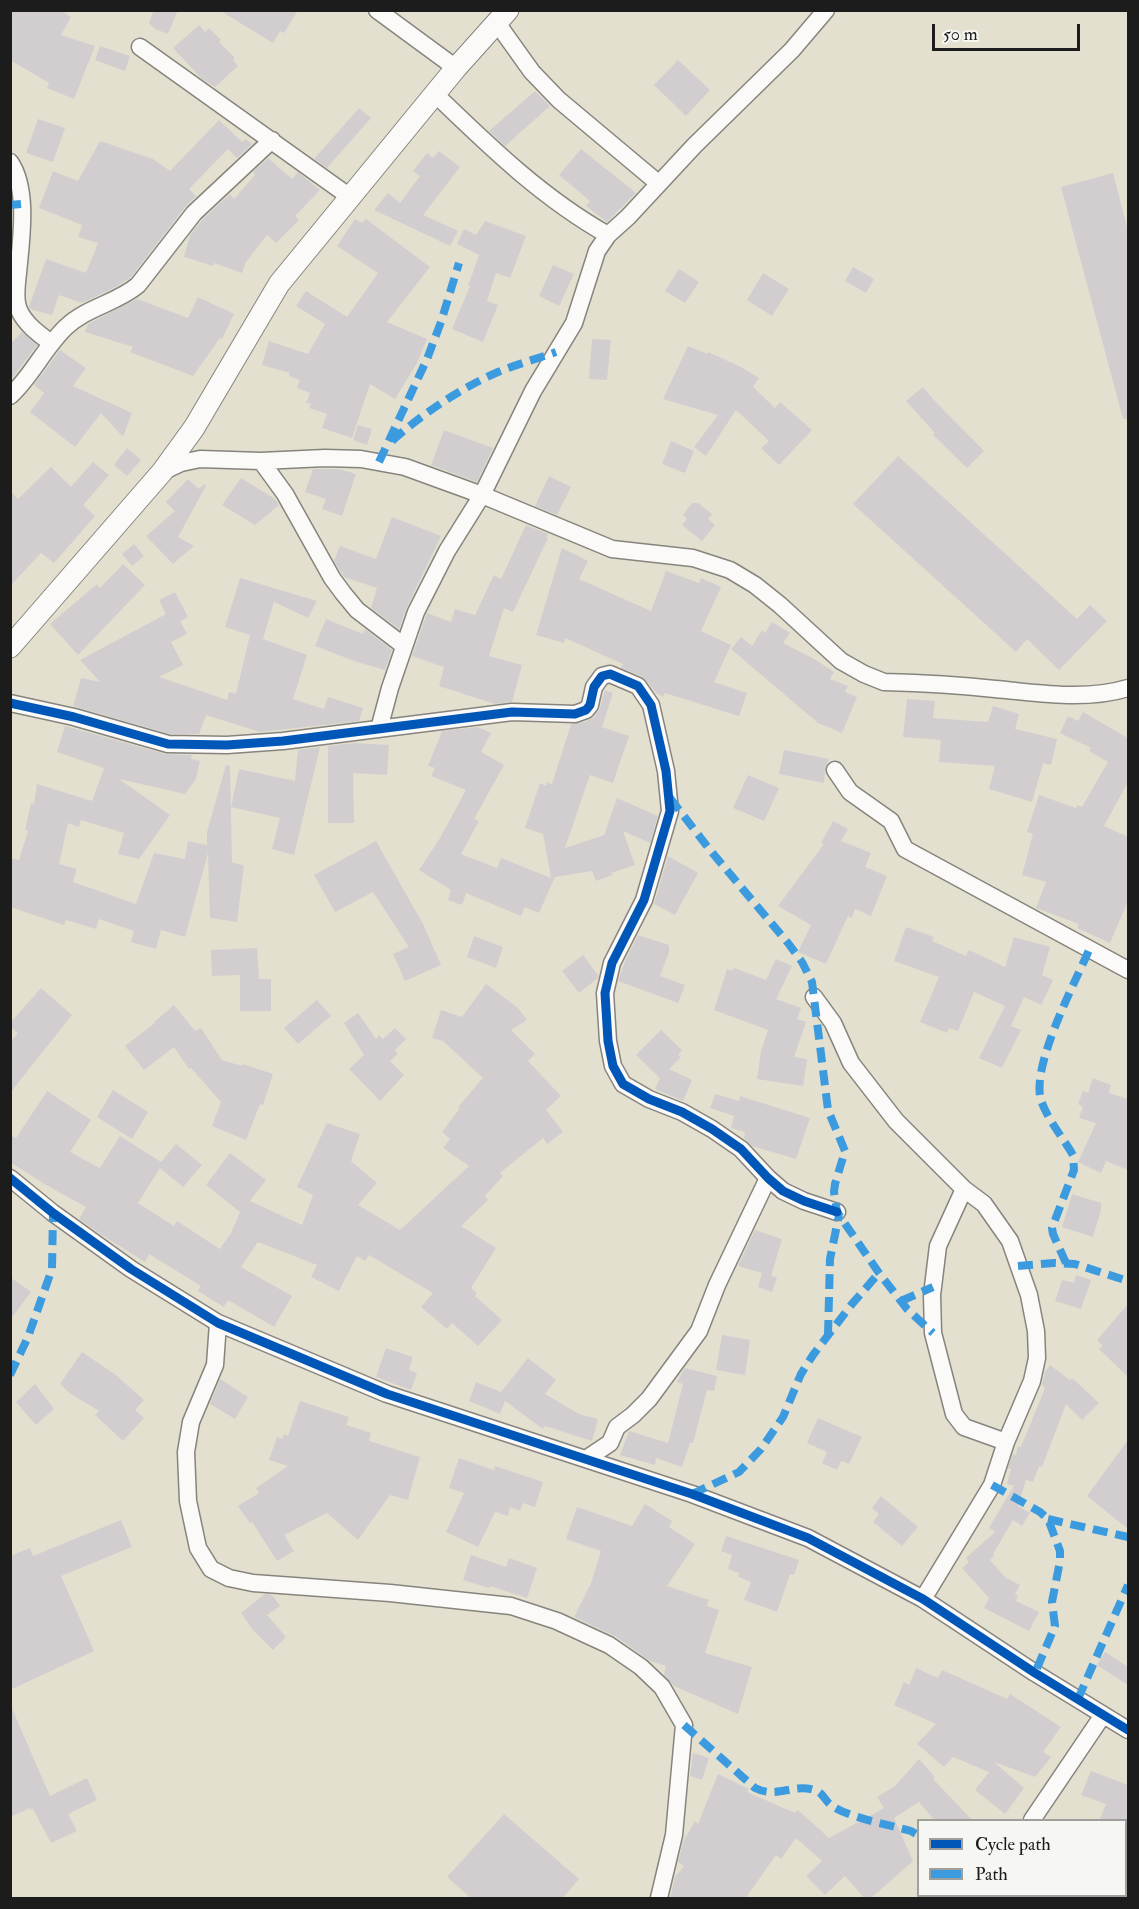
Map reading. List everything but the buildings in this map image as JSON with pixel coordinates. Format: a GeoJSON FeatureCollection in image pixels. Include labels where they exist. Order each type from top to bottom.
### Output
{"type":"FeatureCollection","features":[{"type":"Feature","properties":{"kind":"street"},"geometry":{"type":"LineString","coordinates":[[377,10],[456,68]]}},
{"type":"Feature","properties":{"kind":"street"},"geometry":{"type":"LineString","coordinates":[[379,729],[416,612],[461,526],[482,495],[533,391],[574,323],[597,251],[608,235],[792,50],[826,10]]}},
{"type":"Feature","properties":{"kind":"street"},"geometry":{"type":"LineString","coordinates":[[10,646],[162,472],[194,428],[254,330],[279,284],[456,68],[503,17],[532,72],[559,100],[658,183]]}},
{"type":"Feature","properties":{"kind":"street"},"geometry":{"type":"LineString","coordinates":[[140,46],[350,197]]}},
{"type":"Feature","properties":{"kind":"street"},"geometry":{"type":"LineString","coordinates":[[435,94],[537,189],[586,223],[608,235]]}},
{"type":"Feature","properties":{"kind":"street"},"geometry":{"type":"LineString","coordinates":[[10,396],[67,326],[88,312],[130,292],[138,285],[194,213],[272,140]]}},
{"type":"Feature","properties":{"kind":"street"},"geometry":{"type":"LineString","coordinates":[[10,162],[20,180],[21,204],[16,294],[18,309],[36,332],[51,343]]}},
{"type":"Feature","properties":{"kind":"street"},"geometry":{"type":"LineString","coordinates":[[162,472],[181,463],[200,459],[261,461],[361,459],[405,467],[482,495],[612,549],[693,558],[730,570],[780,605],[841,661],[874,679],[884,682],[993,688],[1069,696],[1110,694],[1128,688]]}},
{"type":"Feature","properties":{"kind":"street"},"geometry":{"type":"LineString","coordinates":[[261,461],[285,494],[332,578],[343,593],[357,610],[404,646]]}},
{"type":"Feature","properties":{"kind":"street"},"geometry":{"type":"LineString","coordinates":[[10,703],[74,717],[139,737],[175,744],[228,745],[283,741],[512,712],[575,714],[586,710],[590,705],[594,687],[602,676],[610,674],[638,686],[651,705],[666,771],[670,811],[644,900],[612,963],[605,993],[608,1041],[613,1066],[624,1084],[649,1099],[681,1112],[712,1129],[741,1149],[783,1191],[837,1212]]}},
{"type":"Feature","properties":{"kind":"street"},"geometry":{"type":"LineString","coordinates":[[835,770],[850,792],[891,821],[905,849],[1128,970]]}},
{"type":"Feature","properties":{"kind":"street"},"geometry":{"type":"LineString","coordinates":[[814,997],[833,1023],[851,1063],[896,1121],[964,1189],[984,1204],[1010,1241],[1029,1295],[1036,1331],[1037,1358],[1032,1381],[1006,1442],[992,1485],[922,1599]]}},
{"type":"Feature","properties":{"kind":"street"},"geometry":{"type":"LineString","coordinates":[[586,1459],[610,1443],[617,1427],[633,1415],[648,1399],[693,1342],[725,1267],[768,1178]]}},
{"type":"Feature","properties":{"kind":"street"},"geometry":{"type":"LineString","coordinates":[[10,1179],[131,1269],[218,1323],[387,1394],[692,1494],[808,1538],[922,1599],[1128,1730]]}},
{"type":"Feature","properties":{"kind":"street"},"geometry":{"type":"LineString","coordinates":[[964,1189],[938,1246],[932,1295],[933,1333],[954,1414],[964,1427],[1006,1442]]}},
{"type":"Feature","properties":{"kind":"street"},"geometry":{"type":"LineString","coordinates":[[218,1323],[215,1365],[191,1422],[186,1452],[188,1501],[198,1548],[211,1569],[229,1578],[253,1583],[423,1596],[511,1606],[557,1621],[609,1645],[641,1667],[662,1687],[684,1725],[674,1835],[659,1899]]}},
{"type":"Feature","properties":{"kind":"street"},"geometry":{"type":"LineString","coordinates":[[1033,1819],[1104,1715]]}},
{"type":"Feature","properties":{"kind":"marked path"},"geometry":{"type":"LineString","coordinates":[[10,205],[21,204]]}},
{"type":"Feature","properties":{"kind":"marked path"},"geometry":{"type":"LineString","coordinates":[[379,462],[427,359],[459,263]]}},
{"type":"Feature","properties":{"kind":"marked path"},"geometry":{"type":"LineString","coordinates":[[392,441],[429,412],[484,378],[556,352]]}},
{"type":"Feature","properties":{"kind":"marked path"},"geometry":{"type":"LineString","coordinates":[[670,798],[788,943],[802,962],[812,982],[828,1110],[845,1151],[835,1184],[837,1212],[907,1309],[933,1333]]}},
{"type":"Feature","properties":{"kind":"marked path"},"geometry":{"type":"LineString","coordinates":[[1066,1263],[1052,1228],[1074,1170],[1073,1155],[1045,1110],[1039,1089],[1047,1049],[1064,1004],[1089,950]]}},
{"type":"Feature","properties":{"kind":"marked path"},"geometry":{"type":"LineString","coordinates":[[10,1375],[28,1337],[52,1269],[53,1213]]}},
{"type":"Feature","properties":{"kind":"marked path"},"geometry":{"type":"LineString","coordinates":[[828,1335],[830,1259],[839,1215]]}},
{"type":"Feature","properties":{"kind":"marked path"},"geometry":{"type":"LineString","coordinates":[[1018,1266],[1075,1264],[1128,1281]]}},
{"type":"Feature","properties":{"kind":"marked path"},"geometry":{"type":"LineString","coordinates":[[692,1494],[739,1472],[761,1449],[783,1417],[801,1374],[813,1355],[879,1273]]}},
{"type":"Feature","properties":{"kind":"marked path"},"geometry":{"type":"LineString","coordinates":[[901,1301],[933,1287]]}},
{"type":"Feature","properties":{"kind":"marked path"},"geometry":{"type":"LineString","coordinates":[[992,1485],[1040,1512],[1048,1519],[1060,1551],[1052,1602],[1055,1626],[1035,1673]]}},
{"type":"Feature","properties":{"kind":"marked path"},"geometry":{"type":"LineString","coordinates":[[1048,1519],[1128,1537]]}},
{"type":"Feature","properties":{"kind":"marked path"},"geometry":{"type":"LineString","coordinates":[[1078,1699],[1128,1585]]}},
{"type":"Feature","properties":{"kind":"marked path"},"geometry":{"type":"LineString","coordinates":[[684,1725],[755,1788],[771,1792],[799,1788],[814,1790],[819,1792],[831,1805],[847,1813],[917,1834]]}},
{"type":"Feature","properties":{"kind":"cycle path"},"geometry":{"type":"LineString","coordinates":[[10,703],[74,717],[168,744],[227,745],[283,741],[512,712],[575,714],[586,710],[590,705],[594,687],[602,676],[610,674],[638,686],[651,705],[666,771],[670,811],[644,900],[612,963],[605,993],[608,1041],[613,1066],[623,1084],[649,1099],[682,1112],[741,1149],[783,1191],[837,1212]]}},
{"type":"Feature","properties":{"kind":"cycle path"},"geometry":{"type":"LineString","coordinates":[[10,1178],[53,1213],[131,1269],[218,1323],[387,1394],[692,1494],[808,1538],[923,1599],[1035,1673],[1128,1730]]}}]}
